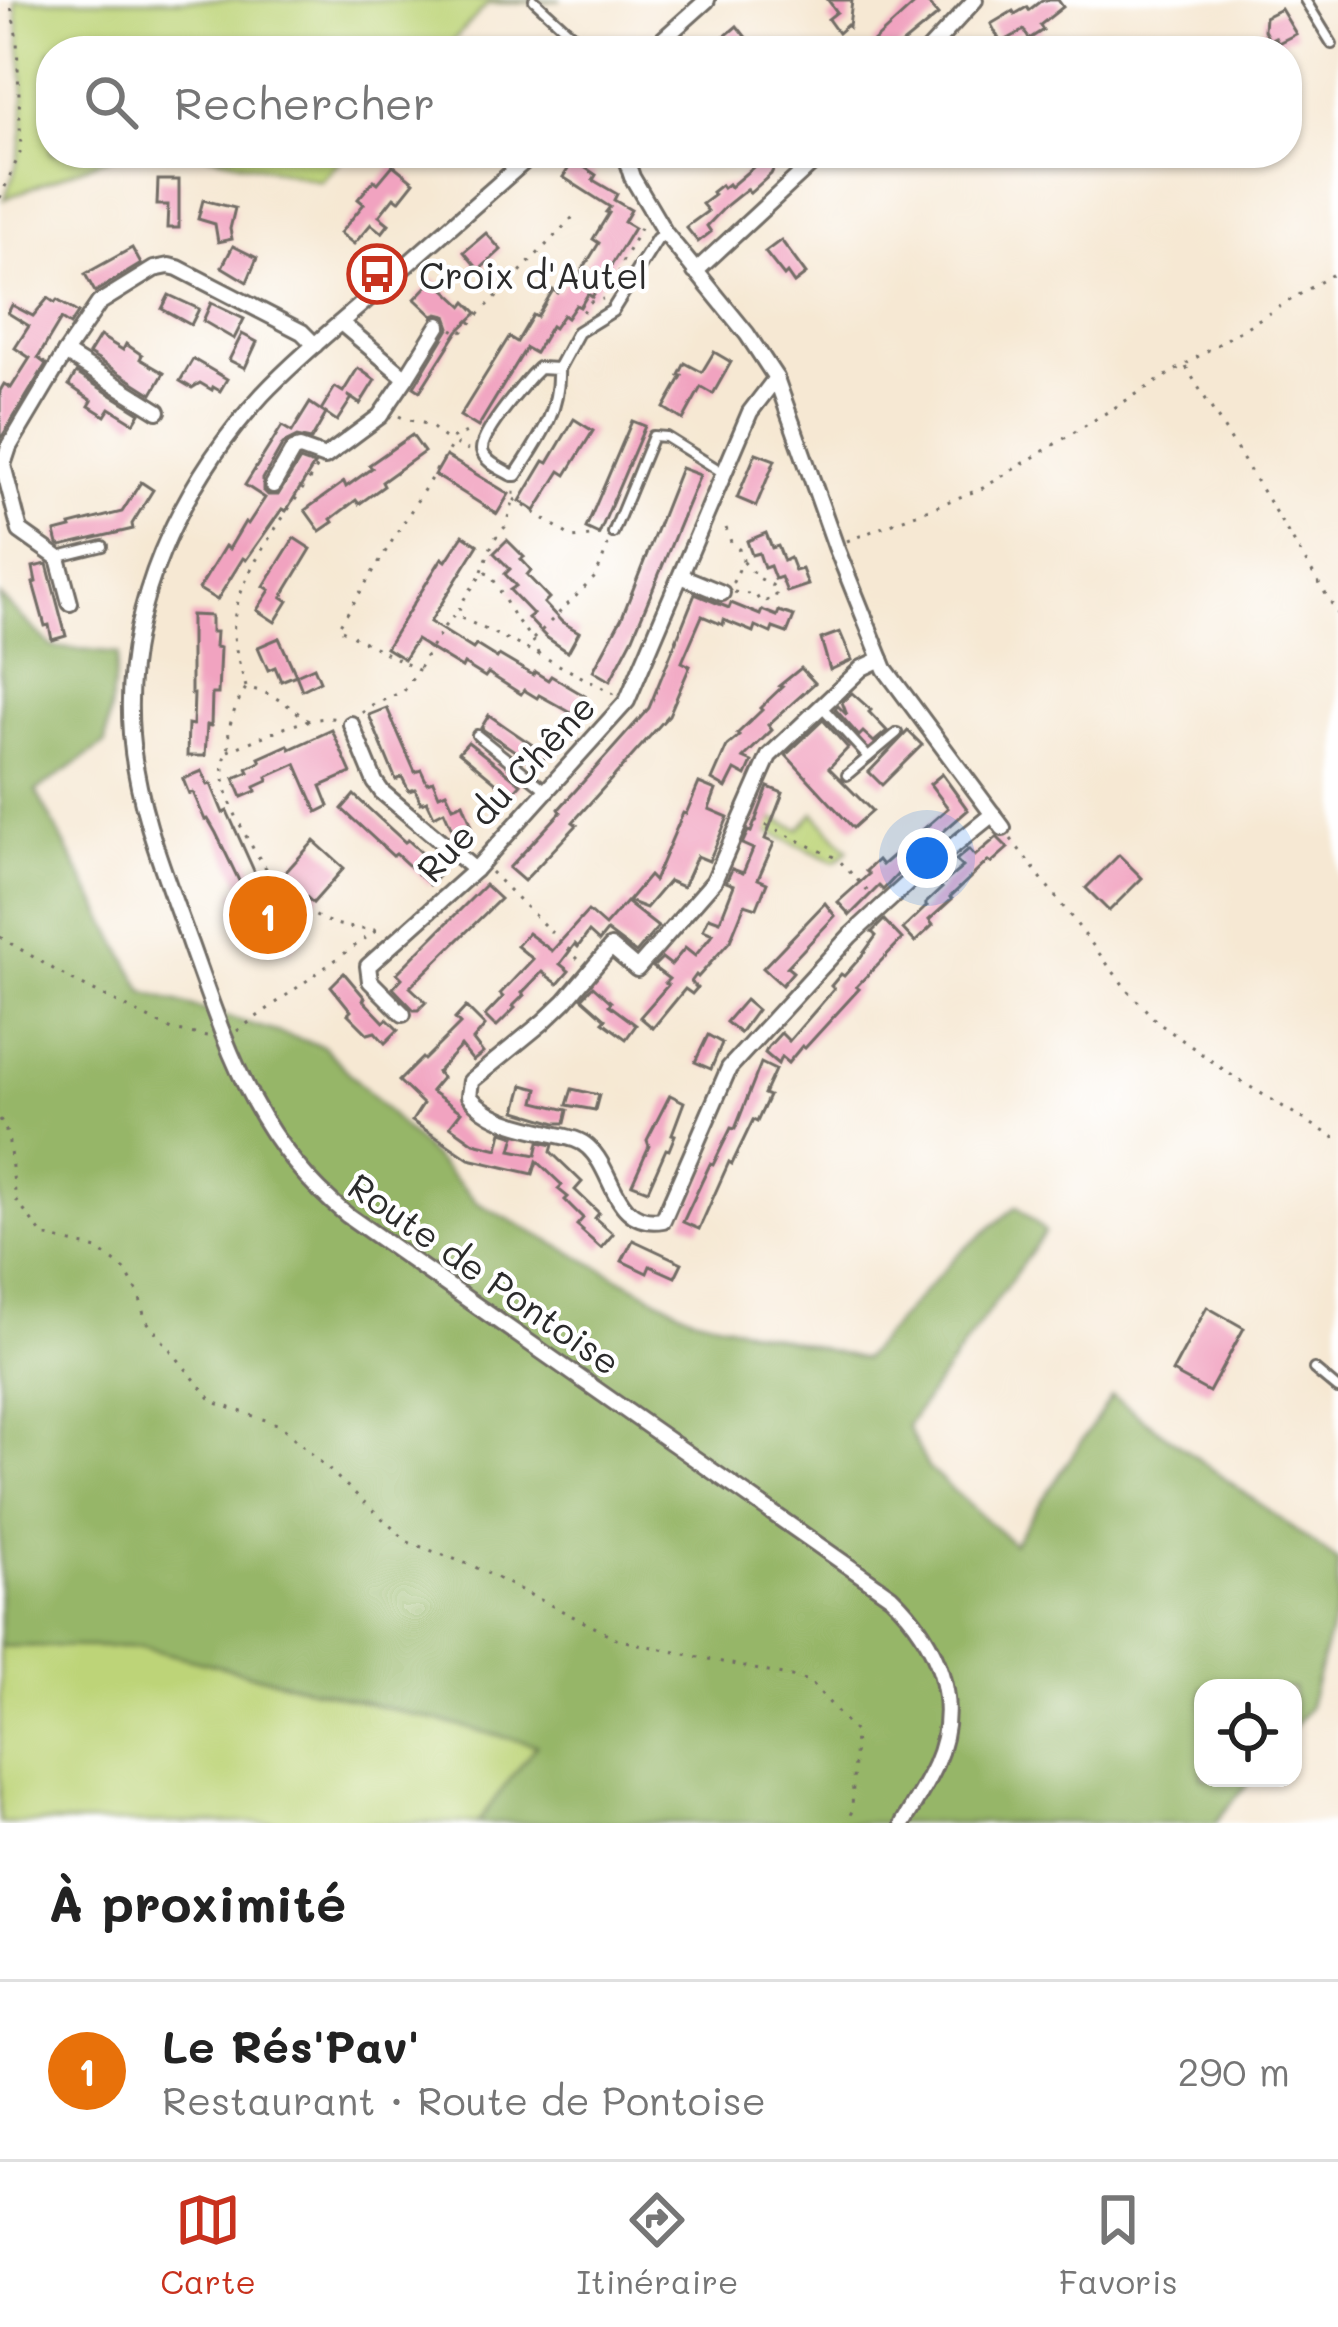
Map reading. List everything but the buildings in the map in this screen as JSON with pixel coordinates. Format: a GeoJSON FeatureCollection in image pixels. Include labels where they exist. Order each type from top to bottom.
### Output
{"type":"FeatureCollection","features":[{"type":"Feature","properties":{"kind":"street"},"geometry":{"type":"LineString","coordinates":[[667,36],[707,0]]}},
{"type":"Feature","properties":{"kind":"street"},"geometry":{"type":"LineString","coordinates":[[942,36],[975,0]]}},
{"type":"Feature","properties":{"kind":"street","name":"Route de Pontoise"},"geometry":{"type":"LineString","coordinates":[[517,168],[259,399],[223,443],[179,513],[145,603],[133,659],[131,734],[146,814],[225,1040],[260,1114],[314,1188],[891,1596],[912,1616],[938,1662],[947,1722],[937,1762],[903,1823]]}},
{"type":"Feature","properties":{"kind":"street"},"geometry":{"type":"LineString","coordinates":[[629,168],[665,233],[747,334],[776,379],[836,547],[893,683],[998,821],[850,936],[729,1068],[663,1220],[652,1221],[624,1209],[596,1155],[576,1139],[498,1120],[479,1108],[467,1090],[476,1076],[565,1001],[611,947],[637,970],[714,881],[769,757],[862,668],[881,659]]}},
{"type":"Feature","properties":{"kind":"street"},"geometry":{"type":"LineString","coordinates":[[695,272],[808,168]]}},
{"type":"Feature","properties":{"kind":"street"},"geometry":{"type":"LineString","coordinates":[[558,369],[539,368],[485,435],[486,458],[514,476],[554,414],[558,369],[578,332],[612,311],[665,233]]}},
{"type":"Feature","properties":{"kind":"street"},"geometry":{"type":"LineString","coordinates":[[70,603],[58,558],[20,531],[3,465],[9,447],[99,303],[154,269],[169,266],[302,332],[315,345]]}},
{"type":"Feature","properties":{"kind":"street"},"geometry":{"type":"LineString","coordinates":[[341,323],[406,378]]}},
{"type":"Feature","properties":{"kind":"street"},"geometry":{"type":"LineString","coordinates":[[273,485],[293,450],[325,457],[387,408],[440,325]]}},
{"type":"Feature","properties":{"kind":"street"},"geometry":{"type":"LineString","coordinates":[[65,353],[158,411]]}},
{"type":"Feature","properties":{"kind":"street","name":"Rue du Chêne"},"geometry":{"type":"LineString","coordinates":[[403,1014],[370,981],[368,966],[478,867],[627,701],[750,412],[776,379]]}},
{"type":"Feature","properties":{"kind":"street"},"geometry":{"type":"LineString","coordinates":[[681,576],[722,593]]}},
{"type":"Feature","properties":{"kind":"street"},"geometry":{"type":"LineString","coordinates":[[351,724],[382,792],[478,867]]}},
{"type":"Feature","properties":{"kind":"lane"},"geometry":{"type":"LineString","coordinates":[[534,0],[574,36]]}},
{"type":"Feature","properties":{"kind":"lane"},"geometry":{"type":"LineString","coordinates":[[1305,0],[1332,44]]}},
{"type":"Feature","properties":{"kind":"lane"},"geometry":{"type":"LineString","coordinates":[[613,533],[653,436],[666,437],[724,473]]}},
{"type":"Feature","properties":{"kind":"lane"},"geometry":{"type":"LineString","coordinates":[[58,558],[103,545]]}},
{"type":"Feature","properties":{"kind":"lane"},"geometry":{"type":"LineString","coordinates":[[821,706],[868,757]]}},
{"type":"Feature","properties":{"kind":"lane"},"geometry":{"type":"LineString","coordinates":[[847,776],[897,733]]}},
{"type":"Feature","properties":{"kind":"lane"},"geometry":{"type":"LineString","coordinates":[[477,735],[547,791]]}},
{"type":"Feature","properties":{"kind":"lane"},"geometry":{"type":"LineString","coordinates":[[1314,1369],[1338,1389]]}},
{"type":"Feature","properties":{"kind":"path"},"geometry":{"type":"LineString","coordinates":[[0,198],[21,152],[17,39],[10,0]]}},
{"type":"Feature","properties":{"kind":"path"},"geometry":{"type":"LineString","coordinates":[[440,325],[446,323],[460,334],[573,217]]}},
{"type":"Feature","properties":{"kind":"path"},"geometry":{"type":"LineString","coordinates":[[836,547],[983,488],[1338,271]]}},
{"type":"Feature","properties":{"kind":"path"},"geometry":{"type":"LineString","coordinates":[[1185,365],[1338,614]]}},
{"type":"Feature","properties":{"kind":"path"},"geometry":{"type":"LineString","coordinates":[[387,408],[405,420],[434,427],[442,438],[451,442],[467,452],[485,435],[471,430],[451,442],[338,628],[418,670]]}},
{"type":"Feature","properties":{"kind":"path"},"geometry":{"type":"LineString","coordinates":[[0,937],[70,979],[172,1030],[225,1040],[377,930],[321,919],[278,886],[243,828],[223,774],[229,727],[246,688],[235,639],[240,599],[264,548],[325,457]]}},
{"type":"Feature","properties":{"kind":"path"},"geometry":{"type":"LineString","coordinates":[[228,751],[308,721],[330,717],[351,724],[370,706],[404,691],[483,572],[514,500],[514,476]]}},
{"type":"Feature","properties":{"kind":"path"},"geometry":{"type":"LineString","coordinates":[[514,500],[573,538],[613,533],[596,576],[532,640]]}},
{"type":"Feature","properties":{"kind":"path"},"geometry":{"type":"LineString","coordinates":[[726,528],[731,542],[742,552],[728,593],[747,592],[760,602],[775,599],[777,591],[772,585],[742,562]]}},
{"type":"Feature","properties":{"kind":"path"},"geometry":{"type":"LineString","coordinates":[[699,534],[731,542]]}},
{"type":"Feature","properties":{"kind":"path"},"geometry":{"type":"LineString","coordinates":[[483,572],[491,575],[538,654]]}},
{"type":"Feature","properties":{"kind":"path"},"geometry":{"type":"LineString","coordinates":[[458,612],[627,701]]}},
{"type":"Feature","properties":{"kind":"path"},"geometry":{"type":"LineString","coordinates":[[246,688],[285,703],[308,721]]}},
{"type":"Feature","properties":{"kind":"path"},"geometry":{"type":"LineString","coordinates":[[742,814],[838,859],[881,908]]}},
{"type":"Feature","properties":{"kind":"path"},"geometry":{"type":"LineString","coordinates":[[998,821],[1157,1022],[1234,1077],[1338,1140]]}},
{"type":"Feature","properties":{"kind":"path"},"geometry":{"type":"LineString","coordinates":[[478,867],[590,970]]}},
{"type":"Feature","properties":{"kind":"path"},"geometry":{"type":"LineString","coordinates":[[0,1119],[8,1135],[16,1200],[43,1236],[97,1249],[125,1270],[140,1294],[145,1319],[213,1402],[280,1425],[408,1542],[473,1566],[620,1640],[810,1681],[855,1732],[852,1811],[846,1823]]}},
{"type":"Feature","properties":{"kind":"green space"},"geometry":{"type":"Polygon","coordinates":[[[15,0],[562,0],[488,4],[457,36],[36,36],[36,168],[82,168],[4,199],[20,150],[23,76],[15,0]]]}},
{"type":"Feature","properties":{"kind":"green space"},"geometry":{"type":"Polygon","coordinates":[[[266,168],[333,168],[321,181],[266,168]]]}},
{"type":"Feature","properties":{"kind":"green space"},"geometry":{"type":"Polygon","coordinates":[[[0,596],[52,647],[118,654],[105,744],[36,791],[144,992],[323,1046],[478,1203],[689,1315],[863,1359],[957,1255],[1017,1206],[1045,1232],[907,1426],[928,1468],[1013,1544],[1112,1396],[1338,1561],[1338,1603],[1302,1717],[1302,1679],[1194,1679],[1194,1787],[1245,1787],[1215,1823],[477,1823],[536,1745],[142,1647],[0,1646],[0,596]]]}},
{"type":"Feature","properties":{"kind":"green space"},"geometry":{"type":"Polygon","coordinates":[[[756,812],[799,829],[814,813],[848,850],[835,862],[751,824],[756,812]]]}},
{"type":"Feature","properties":{"kind":"green space"},"geometry":{"type":"Polygon","coordinates":[[[0,1646],[142,1647],[537,1745],[477,1823],[0,1823],[0,1646]]]}},
{"type":"Feature","properties":{"kind":"place","name":"Croix d'Autel"},"geometry":{"type":"Point","coordinates":[377,274]}},
{"type":"Feature","properties":{"kind":"place","name":"Le Rés'Pav'"},"geometry":{"type":"Point","coordinates":[268,915]}}]}
